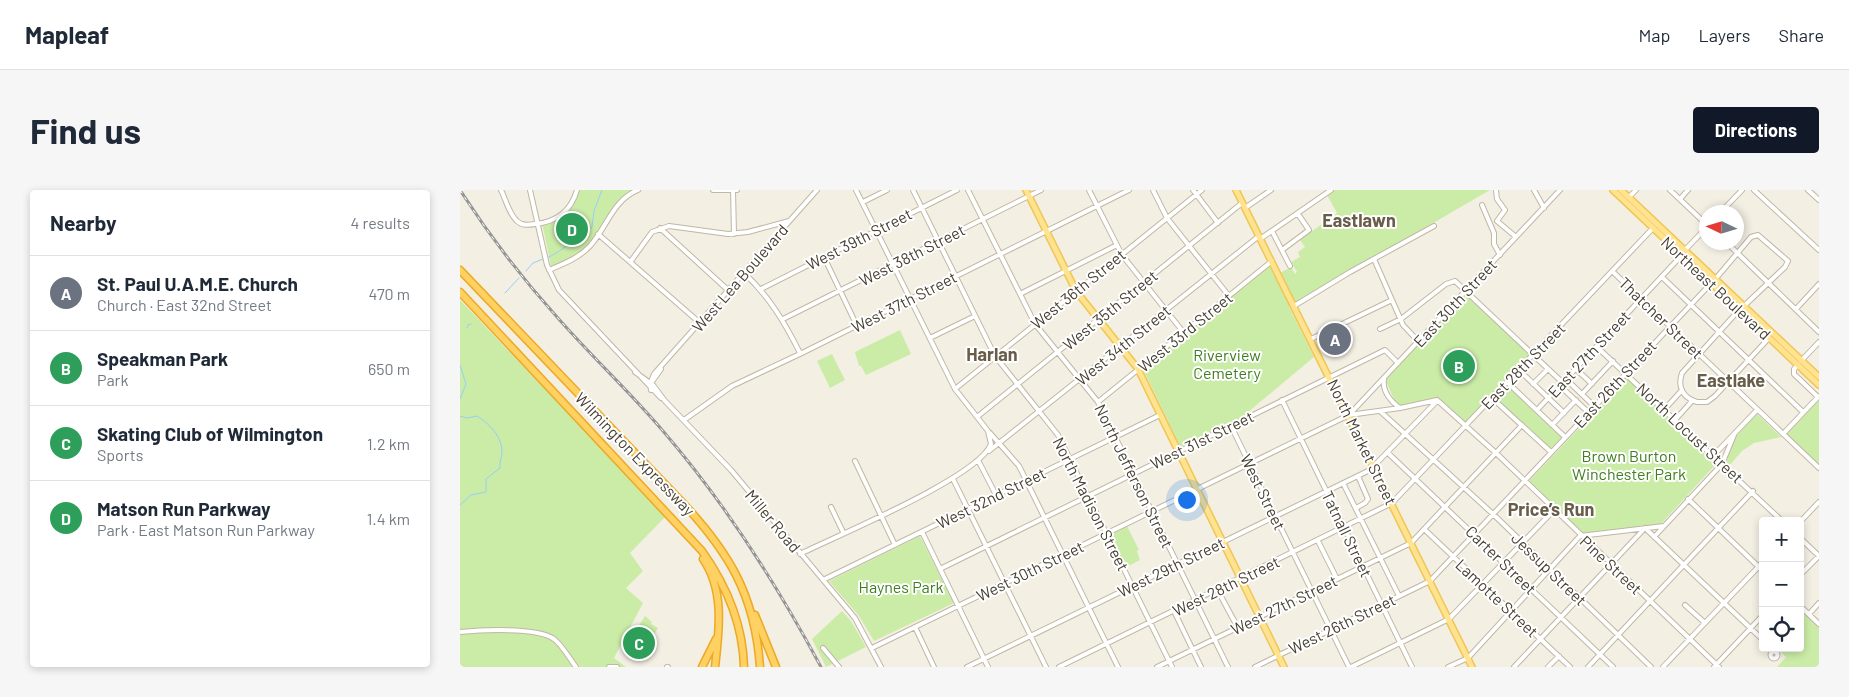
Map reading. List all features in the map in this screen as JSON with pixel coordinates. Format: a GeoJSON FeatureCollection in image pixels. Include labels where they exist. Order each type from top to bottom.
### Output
{"type":"FeatureCollection","features":[{"type":"Feature","properties":{"kind":"highway","name":"Wilmington Expressway"},"geometry":{"type":"LineString","coordinates":[[460,270],[702,524],[729,559],[744,591],[754,627],[760,667]]}},
{"type":"Feature","properties":{"kind":"highway","name":"Wilmington Expressway"},"geometry":{"type":"LineString","coordinates":[[460,292],[668,512],[702,551],[725,588],[737,623],[744,667]]}},
{"type":"Feature","properties":{"kind":"highway"},"geometry":{"type":"LineString","coordinates":[[668,512],[697,549],[714,580],[719,610],[715,667]]}},
{"type":"Feature","properties":{"kind":"highway"},"geometry":{"type":"LineString","coordinates":[[744,591],[776,667]]}},
{"type":"Feature","properties":{"kind":"highway"},"geometry":{"type":"LineString","coordinates":[[702,667],[718,633]]}},
{"type":"Feature","properties":{"kind":"main road"},"geometry":{"type":"LineString","coordinates":[[1026,190],[1076,291],[1138,369],[1284,667]]}},
{"type":"Feature","properties":{"kind":"main road","name":"North Market Street"},"geometry":{"type":"LineString","coordinates":[[1236,190],[1349,415],[1472,667]]}},
{"type":"Feature","properties":{"kind":"main road","name":"Northeast Boulevard"},"geometry":{"type":"LineString","coordinates":[[1613,190],[1682,255],[1713,280]]}},
{"type":"Feature","properties":{"kind":"main road","name":"Northeast Boulevard"},"geometry":{"type":"LineString","coordinates":[[1621,190],[1800,363],[1819,385]]}},
{"type":"Feature","properties":{"kind":"main road"},"geometry":{"type":"LineString","coordinates":[[1653,228],[1657,228],[1683,248]]}},
{"type":"Feature","properties":{"kind":"main road","name":"Northeast Boulevard"},"geometry":{"type":"LineString","coordinates":[[1742,308],[1774,343],[1819,377]]}},
{"type":"Feature","properties":{"kind":"street"},"geometry":{"type":"LineString","coordinates":[[502,190],[516,220],[526,225],[554,220],[564,213],[571,204],[577,190]]}},
{"type":"Feature","properties":{"kind":"street","name":"Miller Road"},"geometry":{"type":"LineString","coordinates":[[530,190],[549,270],[564,298],[635,372],[649,383],[651,390],[665,401],[731,470],[858,621],[882,667]]}},
{"type":"Feature","properties":{"kind":"street"},"geometry":{"type":"LineString","coordinates":[[549,270],[583,252],[621,201],[638,190]]}},
{"type":"Feature","properties":{"kind":"street"},"geometry":{"type":"LineString","coordinates":[[713,190],[737,190]]}},
{"type":"Feature","properties":{"kind":"street"},"geometry":{"type":"LineString","coordinates":[[733,190],[734,234]]}},
{"type":"Feature","properties":{"kind":"street","name":"West Lea Boulevard"},"geometry":{"type":"LineString","coordinates":[[649,383],[817,190]]}},
{"type":"Feature","properties":{"kind":"street"},"geometry":{"type":"LineString","coordinates":[[856,190],[955,389],[1019,466],[1118,667]]}},
{"type":"Feature","properties":{"kind":"street"},"geometry":{"type":"LineString","coordinates":[[862,202],[887,190]]}},
{"type":"Feature","properties":{"kind":"street","name":"North Madison Street"},"geometry":{"type":"LineString","coordinates":[[913,190],[995,356],[1058,435],[1172,667]]}},
{"type":"Feature","properties":{"kind":"street","name":"West 39th Street"},"geometry":{"type":"LineString","coordinates":[[761,288],[957,190]]}},
{"type":"Feature","properties":{"kind":"street","name":"North Jefferson Street"},"geometry":{"type":"LineString","coordinates":[[968,190],[1035,324],[1098,402],[1228,667]]}},
{"type":"Feature","properties":{"kind":"street","name":"West 38th Street"},"geometry":{"type":"LineString","coordinates":[[783,319],[1041,190]]}},
{"type":"Feature","properties":{"kind":"street"},"geometry":{"type":"LineString","coordinates":[[1089,190],[1122,255],[1184,333]]}},
{"type":"Feature","properties":{"kind":"street","name":"West 37th Street"},"geometry":{"type":"LineString","coordinates":[[684,420],[717,395],[1129,190]]}},
{"type":"Feature","properties":{"kind":"street"},"geometry":{"type":"LineString","coordinates":[[1152,190],[1167,218],[1229,296]]}},
{"type":"Feature","properties":{"kind":"street"},"geometry":{"type":"LineString","coordinates":[[1193,190],[1218,223]]}},
{"type":"Feature","properties":{"kind":"street","name":"West 36th Street"},"geometry":{"type":"LineString","coordinates":[[955,389],[1202,190]]}},
{"type":"Feature","properties":{"kind":"street","name":"West 35th Street"},"geometry":{"type":"LineString","coordinates":[[977,417],[1218,223],[1244,205],[1271,190]]}},
{"type":"Feature","properties":{"kind":"street","name":"West 34th Street"},"geometry":{"type":"LineString","coordinates":[[800,554],[953,479],[1001,443],[1211,274],[1260,238],[1298,214],[1324,192],[1331,190]]}},
{"type":"Feature","properties":{"kind":"street"},"geometry":{"type":"LineString","coordinates":[[1496,190],[1497,200],[1505,210],[1497,221],[1516,238]]}},
{"type":"Feature","properties":{"kind":"street"},"geometry":{"type":"LineString","coordinates":[[1534,190],[1544,208]]}},
{"type":"Feature","properties":{"kind":"street","name":"East 30th Street"},"geometry":{"type":"LineString","coordinates":[[1349,415],[1560,190]]}},
{"type":"Feature","properties":{"kind":"street"},"geometry":{"type":"LineString","coordinates":[[1629,197],[1636,190]]}},
{"type":"Feature","properties":{"kind":"street"},"geometry":{"type":"LineString","coordinates":[[1670,190],[1699,217]]}},
{"type":"Feature","properties":{"kind":"street"},"geometry":{"type":"LineString","coordinates":[[1680,199],[1688,190]]}},
{"type":"Feature","properties":{"kind":"street"},"geometry":{"type":"LineString","coordinates":[[1728,205],[1742,190]]}},
{"type":"Feature","properties":{"kind":"street"},"geometry":{"type":"LineString","coordinates":[[1754,190],[1819,250]]}},
{"type":"Feature","properties":{"kind":"street"},"geometry":{"type":"LineString","coordinates":[[1808,190],[1819,200]]}},
{"type":"Feature","properties":{"kind":"street"},"geometry":{"type":"LineString","coordinates":[[1482,205],[1494,233],[1494,244],[1500,255]]}},
{"type":"Feature","properties":{"kind":"street"},"geometry":{"type":"LineString","coordinates":[[1282,250],[1309,230],[1298,214]]}},
{"type":"Feature","properties":{"kind":"street"},"geometry":{"type":"LineString","coordinates":[[632,261],[652,232],[660,228],[669,226],[734,234],[791,220]]}},
{"type":"Feature","properties":{"kind":"street"},"geometry":{"type":"LineString","coordinates":[[1294,306],[1434,226]]}},
{"type":"Feature","properties":{"kind":"street"},"geometry":{"type":"LineString","coordinates":[[660,228],[728,291]]}},
{"type":"Feature","properties":{"kind":"street","name":"East 28th Street"},"geometry":{"type":"LineString","coordinates":[[1392,503],[1653,228]]}},
{"type":"Feature","properties":{"kind":"street"},"geometry":{"type":"LineString","coordinates":[[1272,231],[1290,266]]}},
{"type":"Feature","properties":{"kind":"street"},"geometry":{"type":"LineString","coordinates":[[598,234],[632,261],[700,323]]}},
{"type":"Feature","properties":{"kind":"street"},"geometry":{"type":"LineString","coordinates":[[1683,248],[1699,234]]}},
{"type":"Feature","properties":{"kind":"street","name":"East 26th Street"},"geometry":{"type":"LineString","coordinates":[[1430,581],[1713,280],[1751,237],[1758,235],[1788,261],[1785,267],[1766,282]]}},
{"type":"Feature","properties":{"kind":"street"},"geometry":{"type":"LineString","coordinates":[[1020,294],[1117,245]]}},
{"type":"Feature","properties":{"kind":"street"},"geometry":{"type":"LineString","coordinates":[[1737,252],[1819,332]]}},
{"type":"Feature","properties":{"kind":"street","name":"East 27th Street"},"geometry":{"type":"LineString","coordinates":[[1537,410],[1682,255]]}},
{"type":"Feature","properties":{"kind":"street"},"geometry":{"type":"LineString","coordinates":[[824,257],[857,326]]}},
{"type":"Feature","properties":{"kind":"street"},"geometry":{"type":"LineString","coordinates":[[1374,259],[1400,319],[1407,331],[1418,341]]}},
{"type":"Feature","properties":{"kind":"street","name":"West 33rd Street"},"geometry":{"type":"LineString","coordinates":[[1098,402],[1272,261]]}},
{"type":"Feature","properties":{"kind":"street","name":"Thatcher Street"},"geometry":{"type":"LineString","coordinates":[[1612,271],[1698,355],[1819,468]]}},
{"type":"Feature","properties":{"kind":"street"},"geometry":{"type":"LineString","coordinates":[[744,273],[761,288],[783,319],[800,353]]}},
{"type":"Feature","properties":{"kind":"street"},"geometry":{"type":"LineString","coordinates":[[1662,277],[1803,412]]}},
{"type":"Feature","properties":{"kind":"street"},"geometry":{"type":"LineString","coordinates":[[1380,329],[1400,319],[1451,281],[1466,290],[1562,382],[1588,412]]}},
{"type":"Feature","properties":{"kind":"street"},"geometry":{"type":"LineString","coordinates":[[1766,282],[1682,373],[1680,382],[1682,390],[1692,401],[1710,400],[1769,338]]}},
{"type":"Feature","properties":{"kind":"street"},"geometry":{"type":"LineString","coordinates":[[1796,309],[1819,284]]}},
{"type":"Feature","properties":{"kind":"street"},"geometry":{"type":"LineString","coordinates":[[1311,339],[1392,300]]}},
{"type":"Feature","properties":{"kind":"street"},"geometry":{"type":"LineString","coordinates":[[930,338],[975,316]]}},
{"type":"Feature","properties":{"kind":"street"},"geometry":{"type":"LineString","coordinates":[[1784,434],[1818,397],[1794,374],[1794,369],[1819,342]]}},
{"type":"Feature","properties":{"kind":"street","name":"North Locust Street"},"geometry":{"type":"LineString","coordinates":[[1597,347],[1753,491],[1778,517]]}},
{"type":"Feature","properties":{"kind":"street","name":"West 31st Street"},"geometry":{"type":"LineString","coordinates":[[940,569],[1385,350],[1398,363]]}},
{"type":"Feature","properties":{"kind":"street"},"geometry":{"type":"LineString","coordinates":[[1582,394],[1613,361]]}},
{"type":"Feature","properties":{"kind":"street"},"geometry":{"type":"LineString","coordinates":[[1533,384],[1548,369]]}},
{"type":"Feature","properties":{"kind":"street"},"geometry":{"type":"LineString","coordinates":[[1576,369],[1592,384]]}},
{"type":"Feature","properties":{"kind":"street"},"geometry":{"type":"LineString","coordinates":[[1518,370],[1564,413]]}},
{"type":"Feature","properties":{"kind":"street","name":"Miller Road"},"geometry":{"type":"LineString","coordinates":[[635,372],[658,391],[665,401]]}},
{"type":"Feature","properties":{"kind":"street"},"geometry":{"type":"LineString","coordinates":[[641,376],[657,374],[658,391]]}},
{"type":"Feature","properties":{"kind":"street"},"geometry":{"type":"LineString","coordinates":[[1384,377],[1385,390],[1400,408]]}},
{"type":"Feature","properties":{"kind":"street"},"geometry":{"type":"LineString","coordinates":[[1507,382],[1565,437]]}},
{"type":"Feature","properties":{"kind":"street"},"geometry":{"type":"LineString","coordinates":[[1562,382],[1582,394],[1594,406]]}},
{"type":"Feature","properties":{"kind":"street"},"geometry":{"type":"LineString","coordinates":[[1373,389],[1385,390]]}},
{"type":"Feature","properties":{"kind":"street"},"geometry":{"type":"LineString","coordinates":[[1664,410],[1682,390]]}},
{"type":"Feature","properties":{"kind":"street"},"geometry":{"type":"LineString","coordinates":[[1382,410],[1389,403],[1389,397]]}},
{"type":"Feature","properties":{"kind":"street"},"geometry":{"type":"LineString","coordinates":[[1492,398],[1551,452]]}},
{"type":"Feature","properties":{"kind":"street","name":"Tatnall Street"},"geometry":{"type":"LineString","coordinates":[[1282,400],[1412,667]]}},
{"type":"Feature","properties":{"kind":"street"},"geometry":{"type":"LineString","coordinates":[[1349,415],[1400,408],[1437,400]]}},
{"type":"Feature","properties":{"kind":"street","name":"Pine Street"},"geometry":{"type":"LineString","coordinates":[[1437,400],[1496,453],[1716,666]]}},
{"type":"Feature","properties":{"kind":"street","name":"West 29th Street"},"geometry":{"type":"LineString","coordinates":[[966,667],[1374,467],[1437,400]]}},
{"type":"Feature","properties":{"kind":"street"},"geometry":{"type":"LineString","coordinates":[[1552,425],[1576,400]]}},
{"type":"Feature","properties":{"kind":"street"},"geometry":{"type":"LineString","coordinates":[[1675,420],[1692,401]]}},
{"type":"Feature","properties":{"kind":"street"},"geometry":{"type":"LineString","coordinates":[[1362,402],[1363,409],[1367,412]]}},
{"type":"Feature","properties":{"kind":"street","name":"Jessup Street"},"geometry":{"type":"LineString","coordinates":[[1382,410],[1404,434],[1493,514],[1651,667]]}},
{"type":"Feature","properties":{"kind":"street"},"geometry":{"type":"LineString","coordinates":[[1713,456],[1757,410]]}},
{"type":"Feature","properties":{"kind":"street","name":"West 32nd Street"},"geometry":{"type":"LineString","coordinates":[[823,580],[1160,415]]}},
{"type":"Feature","properties":{"kind":"street","name":"West 30th Street"},"geometry":{"type":"LineString","coordinates":[[872,648],[1349,415]]}},
{"type":"Feature","properties":{"kind":"street"},"geometry":{"type":"LineString","coordinates":[[1411,543],[1522,425]]}},
{"type":"Feature","properties":{"kind":"street","name":"West Street"},"geometry":{"type":"LineString","coordinates":[[1231,426],[1350,667]]}},
{"type":"Feature","properties":{"kind":"street","name":"West 34th Street"},"geometry":{"type":"LineString","coordinates":[[987,452],[991,444],[988,431]]}},
{"type":"Feature","properties":{"kind":"street"},"geometry":{"type":"LineString","coordinates":[[1654,537],[1722,464],[1734,435]]}},
{"type":"Feature","properties":{"kind":"street","name":"Carter Street"},"geometry":{"type":"LineString","coordinates":[[1388,453],[1613,667]]}},
{"type":"Feature","properties":{"kind":"street"},"geometry":{"type":"LineString","coordinates":[[978,460],[996,495]]}},
{"type":"Feature","properties":{"kind":"street"},"geometry":{"type":"LineString","coordinates":[[855,461],[895,545]]}},
{"type":"Feature","properties":{"kind":"street"},"geometry":{"type":"LineString","coordinates":[[1356,508],[1368,499],[1358,476]]}},
{"type":"Feature","properties":{"kind":"street"},"geometry":{"type":"LineString","coordinates":[[953,479],[1046,667]]}},
{"type":"Feature","properties":{"kind":"street"},"geometry":{"type":"LineString","coordinates":[[1343,483],[1399,596]]}},
{"type":"Feature","properties":{"kind":"street"},"geometry":{"type":"LineString","coordinates":[[1588,667],[1753,491]]}},
{"type":"Feature","properties":{"kind":"street"},"geometry":{"type":"LineString","coordinates":[[1663,667],[1758,567],[1688,499]]}},
{"type":"Feature","properties":{"kind":"street"},"geometry":{"type":"LineString","coordinates":[[1804,518],[1819,502]]}},
{"type":"Feature","properties":{"kind":"street","name":"West 28th Street"},"geometry":{"type":"LineString","coordinates":[[1059,667],[1217,589],[1293,554],[1392,503]]}},
{"type":"Feature","properties":{"kind":"street"},"geometry":{"type":"LineString","coordinates":[[831,508],[843,532]]}},
{"type":"Feature","properties":{"kind":"street"},"geometry":{"type":"LineString","coordinates":[[1350,667],[1449,619],[1554,510]]}},
{"type":"Feature","properties":{"kind":"street"},"geometry":{"type":"LineString","coordinates":[[1448,667],[1468,658],[1550,571],[1580,536],[1664,526]]}},
{"type":"Feature","properties":{"kind":"street"},"geometry":{"type":"LineString","coordinates":[[1645,528],[1759,636]]}},
{"type":"Feature","properties":{"kind":"street"},"geometry":{"type":"LineString","coordinates":[[1514,667],[1645,528]]}},
{"type":"Feature","properties":{"kind":"street","name":"Lamotte Street"},"geometry":{"type":"LineString","coordinates":[[1424,529],[1570,667]]}},
{"type":"Feature","properties":{"kind":"street"},"geometry":{"type":"LineString","coordinates":[[922,532],[988,667]]}},
{"type":"Feature","properties":{"kind":"street"},"geometry":{"type":"LineString","coordinates":[[1318,541],[1337,579]]}},
{"type":"Feature","properties":{"kind":"street"},"geometry":{"type":"LineString","coordinates":[[1804,542],[1819,556],[1804,571]]}},
{"type":"Feature","properties":{"kind":"street","name":"West 27th Street"},"geometry":{"type":"LineString","coordinates":[[1157,667],[1411,543]]}},
{"type":"Feature","properties":{"kind":"street","name":"West 26th Street"},"geometry":{"type":"LineString","coordinates":[[1255,667],[1430,581]]}},
{"type":"Feature","properties":{"kind":"street"},"geometry":{"type":"LineString","coordinates":[[1217,589],[1238,628]]}},
{"type":"Feature","properties":{"kind":"street"},"geometry":{"type":"LineString","coordinates":[[1809,614],[1819,603]]}},
{"type":"Feature","properties":{"kind":"street"},"geometry":{"type":"LineString","coordinates":[[1685,605],[1705,623]]}},
{"type":"Feature","properties":{"kind":"street"},"geometry":{"type":"LineString","coordinates":[[1801,607],[1819,624]]}},
{"type":"Feature","properties":{"kind":"street"},"geometry":{"type":"LineString","coordinates":[[1174,611],[1201,667]]}},
{"type":"Feature","properties":{"kind":"street"},"geometry":{"type":"LineString","coordinates":[[1716,666],[1759,619]]}},
{"type":"Feature","properties":{"kind":"street"},"geometry":{"type":"LineString","coordinates":[[915,627],[934,667]]}},
{"type":"Feature","properties":{"kind":"street"},"geometry":{"type":"LineString","coordinates":[[460,632],[494,630],[547,636],[559,644],[576,667]]}},
{"type":"Feature","properties":{"kind":"street"},"geometry":{"type":"LineString","coordinates":[[824,648],[839,667]]}},
{"type":"Feature","properties":{"kind":"street"},"geometry":{"type":"LineString","coordinates":[[1548,667],[1559,656]]}},
{"type":"Feature","properties":{"kind":"street"},"geometry":{"type":"LineString","coordinates":[[609,667],[617,667]]}},
{"type":"Feature","properties":{"kind":"green space"},"geometry":{"type":"Polygon","coordinates":[[[578,190],[638,190],[621,201],[589,247],[558,266],[551,266],[542,223],[567,210],[578,190]]]}},
{"type":"Feature","properties":{"kind":"green space","name":"Riverview Cemetery"},"geometry":{"type":"Polygon","coordinates":[[[1335,190],[1490,190],[1289,307],[1314,357],[1241,418],[1181,448],[1143,369],[1269,266],[1274,276],[1291,267],[1295,274],[1297,272],[1291,262],[1300,257],[1298,252],[1305,247],[1300,240],[1337,213],[1327,195],[1335,190]]]}},
{"type":"Feature","properties":{"kind":"green space"},"geometry":{"type":"Polygon","coordinates":[[[1466,290],[1533,355],[1466,426],[1437,400],[1397,406],[1384,377],[1466,290]]]}},
{"type":"Feature","properties":{"kind":"green space"},"geometry":{"type":"Polygon","coordinates":[[[460,300],[666,516],[630,553],[643,571],[626,588],[643,603],[614,658],[626,667],[460,667],[460,300]]]}},
{"type":"Feature","properties":{"kind":"green space"},"geometry":{"type":"Polygon","coordinates":[[[900,330],[911,354],[866,375],[861,366],[859,366],[855,352],[900,330]]]}},
{"type":"Feature","properties":{"kind":"green space"},"geometry":{"type":"Polygon","coordinates":[[[832,354],[845,380],[830,388],[817,361],[832,354]]]}},
{"type":"Feature","properties":{"kind":"green space","name":"Brown Burton Winchester Park"},"geometry":{"type":"Polygon","coordinates":[[[1627,378],[1716,464],[1660,525],[1583,534],[1529,481],[1627,378]]]}},
{"type":"Feature","properties":{"kind":"green space"},"geometry":{"type":"Polygon","coordinates":[[[1508,386],[1562,437],[1550,449],[1496,399],[1508,386]]]}},
{"type":"Feature","properties":{"kind":"green space"},"geometry":{"type":"Polygon","coordinates":[[[1819,397],[1819,465],[1786,434],[1819,397]]]}},
{"type":"Feature","properties":{"kind":"green space","name":"Brown Burton Winchester Park"},"geometry":{"type":"Polygon","coordinates":[[[1756,413],[1781,437],[1754,443],[1742,451],[1729,466],[1726,463],[1734,439],[1756,413]]]}},
{"type":"Feature","properties":{"kind":"green space"},"geometry":{"type":"Polygon","coordinates":[[[1127,526],[1139,550],[1137,551],[1140,560],[1126,567],[1111,534],[1127,526]]]}},
{"type":"Feature","properties":{"kind":"green space","name":"Haynes Park"},"geometry":{"type":"Polygon","coordinates":[[[920,536],[954,603],[874,641],[859,616],[829,581],[920,536]]]}},
{"type":"Feature","properties":{"kind":"green space","name":"Haynes Park"},"geometry":{"type":"Polygon","coordinates":[[[842,611],[851,621],[866,647],[826,667],[812,639],[842,611]]]}},
{"type":"Feature","properties":{"kind":"green space"},"geometry":{"type":"Polygon","coordinates":[[[1804,613],[1819,626],[1819,667],[1777,667],[1786,657],[1780,652],[1804,652],[1804,613]]]}},
{"type":"Feature","properties":{"kind":"green space"},"geometry":{"type":"Polygon","coordinates":[[[645,616],[652,622],[651,624],[658,628],[638,661],[623,651],[645,616]]]}},
{"type":"Feature","properties":{"kind":"waterway"},"geometry":{"type":"LineString","coordinates":[[547,258],[570,244],[592,227],[594,211],[602,190]]}},
{"type":"Feature","properties":{"kind":"waterway"},"geometry":{"type":"LineString","coordinates":[[526,271],[533,263],[543,259]]}},
{"type":"Feature","properties":{"kind":"waterway"},"geometry":{"type":"LineString","coordinates":[[505,293],[519,278]]}},
{"type":"Feature","properties":{"kind":"waterway"},"geometry":{"type":"LineString","coordinates":[[467,328],[471,324]]}},
{"type":"Feature","properties":{"kind":"waterway"},"geometry":{"type":"LineString","coordinates":[[460,365],[466,384],[460,399]]}},
{"type":"Feature","properties":{"kind":"waterway"},"geometry":{"type":"LineString","coordinates":[[460,416],[467,418],[477,416],[486,423],[498,436],[502,452],[500,468],[486,479],[486,492],[471,495],[460,505]]}},
{"type":"Feature","properties":{"kind":"railway"},"geometry":{"type":"LineString","coordinates":[[460,190],[482,223],[531,287],[650,416],[708,486],[768,574],[821,667]]}},
{"type":"Feature","properties":{"kind":"place","name":"Matson Run Parkway"},"geometry":{"type":"Point","coordinates":[572,229]}},
{"type":"Feature","properties":{"kind":"place","name":"St. Paul U.A.M.E. Church"},"geometry":{"type":"Point","coordinates":[1335,339]}},
{"type":"Feature","properties":{"kind":"place","name":"Speakman Park"},"geometry":{"type":"Point","coordinates":[1459,366]}},
{"type":"Feature","properties":{"kind":"place","name":"Skating Club of Wilmington"},"geometry":{"type":"Point","coordinates":[639,643]}},
{"type":"Feature","properties":{"kind":"district","name":"Eastlawn"},"geometry":{"type":"Point","coordinates":[1359,221]}},
{"type":"Feature","properties":{"kind":"district","name":"Harlan"},"geometry":{"type":"Point","coordinates":[992,355]}},
{"type":"Feature","properties":{"kind":"district","name":"Eastlake"},"geometry":{"type":"Point","coordinates":[1731,381]}},
{"type":"Feature","properties":{"kind":"district","name":"Price’s Run"},"geometry":{"type":"Point","coordinates":[1551,510]}}]}
